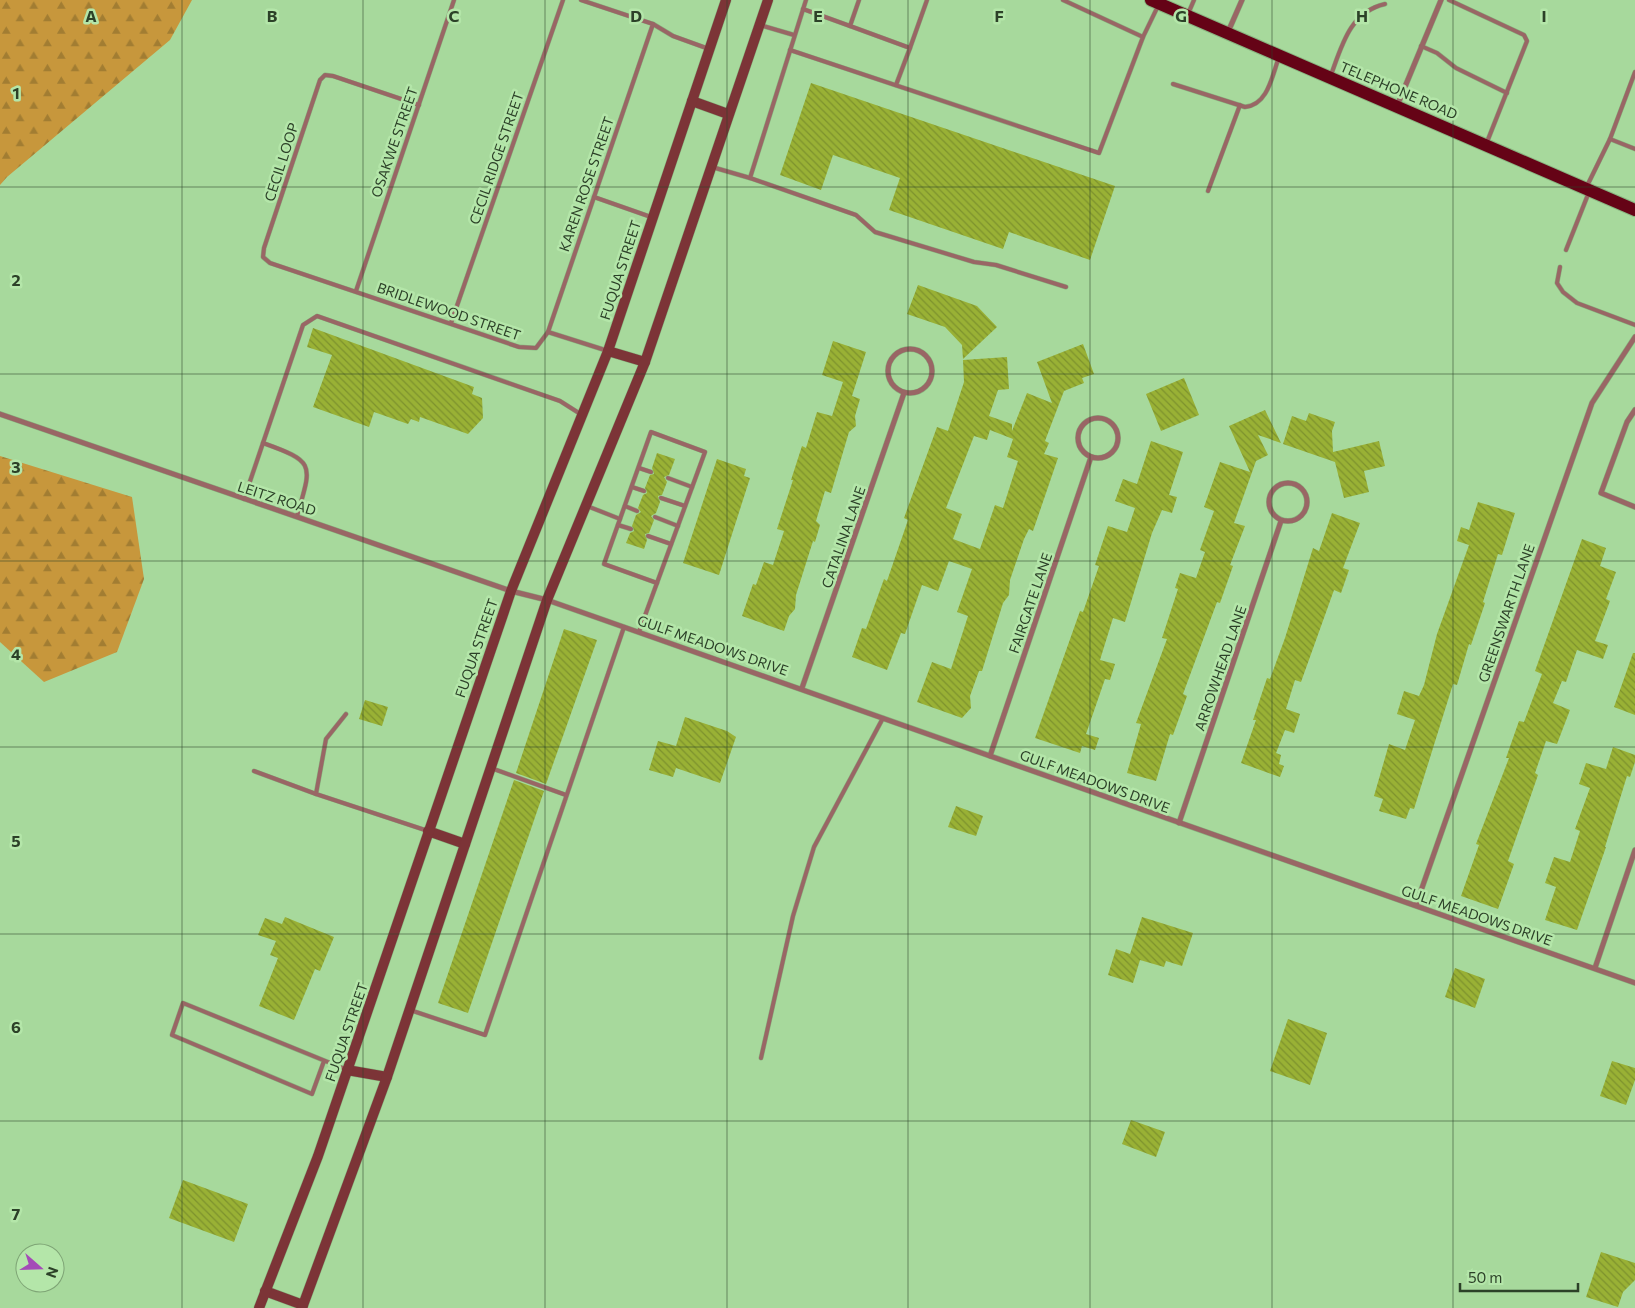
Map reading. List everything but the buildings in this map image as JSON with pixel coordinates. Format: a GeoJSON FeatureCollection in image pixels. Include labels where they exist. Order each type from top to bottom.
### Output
{"type":"FeatureCollection","features":[{"type":"Feature","properties":{"kind":"main road","name":"FUQUA STREET"},"geometry":{"type":"LineString","coordinates":[[259,1308],[286,1241],[348,1070],[510,591],[608,351],[726,0]]}},
{"type":"Feature","properties":{"kind":"main road"},"geometry":{"type":"LineString","coordinates":[[265,1291],[302,1306],[387,1076],[547,600],[645,362],[710,166],[768,0]]}},
{"type":"Feature","properties":{"kind":"main road","name":"TELEPHONE ROAD"},"geometry":{"type":"LineString","coordinates":[[1155,2],[1635,210]]}},
{"type":"Feature","properties":{"kind":"main road"},"geometry":{"type":"LineString","coordinates":[[692,101],[728,114]]}},
{"type":"Feature","properties":{"kind":"main road"},"geometry":{"type":"LineString","coordinates":[[608,351],[645,362]]}},
{"type":"Feature","properties":{"kind":"main road"},"geometry":{"type":"LineString","coordinates":[[428,831],[465,844]]}},
{"type":"Feature","properties":{"kind":"main road"},"geometry":{"type":"LineString","coordinates":[[348,1070],[387,1076]]}},
{"type":"Feature","properties":{"kind":"street"},"geometry":{"type":"LineString","coordinates":[[1228,33],[1242,0]]}},
{"type":"Feature","properties":{"kind":"street"},"geometry":{"type":"LineString","coordinates":[[1397,106],[1440,0]]}},
{"type":"Feature","properties":{"kind":"street","name":"GREENSWARTH LANE"},"geometry":{"type":"LineString","coordinates":[[1416,905],[1592,403],[1635,338]]}},
{"type":"Feature","properties":{"kind":"street"},"geometry":{"type":"LineString","coordinates":[[916,350],[923,354],[931,366],[929,381],[919,392],[904,393],[893,385],[889,379],[889,366],[892,359],[902,351],[916,350]]}},
{"type":"Feature","properties":{"kind":"street","name":"CATALINA LANE"},"geometry":{"type":"LineString","coordinates":[[802,688],[904,393]]}},
{"type":"Feature","properties":{"kind":"street"},"geometry":{"type":"LineString","coordinates":[[1635,410],[1628,422],[1601,493],[1635,507]]}},
{"type":"Feature","properties":{"kind":"street","name":"LEITZ ROAD"},"geometry":{"type":"LineString","coordinates":[[0,414],[510,591],[547,600]]}},
{"type":"Feature","properties":{"kind":"street"},"geometry":{"type":"LineString","coordinates":[[1104,418],[1110,421],[1117,431],[1117,444],[1110,454],[1097,458],[1091,457],[1080,448],[1078,435],[1080,428],[1090,419],[1104,418]]}},
{"type":"Feature","properties":{"kind":"street","name":"FAIRGATE LANE"},"geometry":{"type":"LineString","coordinates":[[990,756],[1091,457]]}},
{"type":"Feature","properties":{"kind":"street"},"geometry":{"type":"LineString","coordinates":[[1280,484],[1293,484],[1303,490],[1306,496],[1306,508],[1299,518],[1287,522],[1281,520],[1271,512],[1268,506],[1270,493],[1280,484]]}},
{"type":"Feature","properties":{"kind":"street","name":"ARROWHEAD LANE"},"geometry":{"type":"LineString","coordinates":[[1179,823],[1281,520]]}},
{"type":"Feature","properties":{"kind":"street","name":"GULF MEADOWS DRIVE"},"geometry":{"type":"LineString","coordinates":[[547,600],[802,688],[1635,983]]}},
{"type":"Feature","properties":{"kind":"street"},"geometry":{"type":"LineString","coordinates":[[1595,968],[1635,850]]}},
{"type":"Feature","properties":{"kind":"lane","name":"OSAKWE STREET"},"geometry":{"type":"LineString","coordinates":[[356,291],[454,0]]}},
{"type":"Feature","properties":{"kind":"lane","name":"CECIL RIDGE STREET"},"geometry":{"type":"LineString","coordinates":[[451,323],[563,0]]}},
{"type":"Feature","properties":{"kind":"lane"},"geometry":{"type":"LineString","coordinates":[[581,0],[653,24],[673,36],[709,49]]}},
{"type":"Feature","properties":{"kind":"lane"},"geometry":{"type":"LineString","coordinates":[[750,178],[806,0]]}},
{"type":"Feature","properties":{"kind":"lane"},"geometry":{"type":"LineString","coordinates":[[850,26],[859,0]]}},
{"type":"Feature","properties":{"kind":"lane"},"geometry":{"type":"LineString","coordinates":[[896,85],[927,0]]}},
{"type":"Feature","properties":{"kind":"lane"},"geometry":{"type":"LineString","coordinates":[[1063,0],[1143,37]]}},
{"type":"Feature","properties":{"kind":"lane"},"geometry":{"type":"LineString","coordinates":[[1187,16],[1194,0]]}},
{"type":"Feature","properties":{"kind":"lane"},"geometry":{"type":"LineString","coordinates":[[1449,0],[1524,35],[1527,41],[1486,145]]}},
{"type":"Feature","properties":{"kind":"lane"},"geometry":{"type":"LineString","coordinates":[[790,50],[1099,153],[1155,2]]}},
{"type":"Feature","properties":{"kind":"lane"},"geometry":{"type":"LineString","coordinates":[[1330,77],[1347,32],[1362,14],[1385,4]]}},
{"type":"Feature","properties":{"kind":"lane"},"geometry":{"type":"LineString","coordinates":[[803,9],[910,48]]}},
{"type":"Feature","properties":{"kind":"lane","name":"KAREN ROSE STREET"},"geometry":{"type":"LineString","coordinates":[[536,348],[548,332],[653,24]]}},
{"type":"Feature","properties":{"kind":"lane"},"geometry":{"type":"LineString","coordinates":[[760,25],[794,35]]}},
{"type":"Feature","properties":{"kind":"lane"},"geometry":{"type":"LineString","coordinates":[[1421,46],[1437,53],[1456,68],[1507,93]]}},
{"type":"Feature","properties":{"kind":"lane"},"geometry":{"type":"LineString","coordinates":[[1173,84],[1240,105],[1254,106],[1260,102],[1280,55]]}},
{"type":"Feature","properties":{"kind":"lane"},"geometry":{"type":"LineString","coordinates":[[1566,250],[1588,189],[1610,139],[1635,72]]}},
{"type":"Feature","properties":{"kind":"lane","name":"CECIL LOOP"},"geometry":{"type":"LineString","coordinates":[[356,291],[270,263],[264,257],[264,248],[320,80],[326,75],[333,76],[419,105]]}},
{"type":"Feature","properties":{"kind":"lane"},"geometry":{"type":"LineString","coordinates":[[1208,192],[1240,105]]}},
{"type":"Feature","properties":{"kind":"lane"},"geometry":{"type":"LineString","coordinates":[[1610,139],[1635,149]]}},
{"type":"Feature","properties":{"kind":"lane"},"geometry":{"type":"LineString","coordinates":[[710,166],[856,215],[875,232],[974,262],[996,265],[1066,287]]}},
{"type":"Feature","properties":{"kind":"lane"},"geometry":{"type":"LineString","coordinates":[[594,197],[652,217]]}},
{"type":"Feature","properties":{"kind":"lane"},"geometry":{"type":"LineString","coordinates":[[1560,267],[1557,283],[1570,298],[1635,325]]}},
{"type":"Feature","properties":{"kind":"lane","name":"BRIDLEWOOD STREET"},"geometry":{"type":"LineString","coordinates":[[356,291],[519,347],[536,348]]}},
{"type":"Feature","properties":{"kind":"lane"},"geometry":{"type":"LineString","coordinates":[[244,500],[303,325],[317,316],[560,402],[582,415]]}},
{"type":"Feature","properties":{"kind":"lane"},"geometry":{"type":"LineString","coordinates":[[548,332],[608,351]]}},
{"type":"Feature","properties":{"kind":"lane"},"geometry":{"type":"LineString","coordinates":[[639,632],[657,583],[671,544],[705,452],[652,432],[604,564],[657,583]]}},
{"type":"Feature","properties":{"kind":"lane"},"geometry":{"type":"LineString","coordinates":[[263,443],[296,455],[306,467],[307,480],[297,516]]}},
{"type":"Feature","properties":{"kind":"lane"},"geometry":{"type":"LineString","coordinates":[[639,468],[651,472]]}},
{"type":"Feature","properties":{"kind":"lane"},"geometry":{"type":"LineString","coordinates":[[668,478],[692,487]]}},
{"type":"Feature","properties":{"kind":"lane"},"geometry":{"type":"LineString","coordinates":[[632,487],[644,491]]}},
{"type":"Feature","properties":{"kind":"lane"},"geometry":{"type":"LineString","coordinates":[[661,498],[685,506]]}},
{"type":"Feature","properties":{"kind":"lane"},"geometry":{"type":"LineString","coordinates":[[587,506],[620,518]]}},
{"type":"Feature","properties":{"kind":"lane"},"geometry":{"type":"LineString","coordinates":[[624,506],[637,511]]}},
{"type":"Feature","properties":{"kind":"lane"},"geometry":{"type":"LineString","coordinates":[[655,517],[678,526]]}},
{"type":"Feature","properties":{"kind":"lane"},"geometry":{"type":"LineString","coordinates":[[618,525],[631,530]]}},
{"type":"Feature","properties":{"kind":"lane"},"geometry":{"type":"LineString","coordinates":[[648,536],[671,544]]}},
{"type":"Feature","properties":{"kind":"lane"},"geometry":{"type":"LineString","coordinates":[[409,1010],[484,1035],[624,626]]}},
{"type":"Feature","properties":{"kind":"lane"},"geometry":{"type":"LineString","coordinates":[[316,794],[326,739],[346,714]]}},
{"type":"Feature","properties":{"kind":"lane"},"geometry":{"type":"LineString","coordinates":[[761,1058],[793,916],[814,847],[883,718]]}},
{"type":"Feature","properties":{"kind":"lane"},"geometry":{"type":"LineString","coordinates":[[491,768],[566,795]]}},
{"type":"Feature","properties":{"kind":"lane"},"geometry":{"type":"LineString","coordinates":[[254,771],[316,794],[428,831]]}},
{"type":"Feature","properties":{"kind":"lane"},"geometry":{"type":"LineString","coordinates":[[324,1061],[312,1094],[172,1035],[183,1003],[348,1070]]}},
{"type":"Feature","properties":{"kind":"green space"},"geometry":{"type":"Polygon","coordinates":[[[0,0],[192,0],[170,40],[7,177],[0,185],[0,0]]]}},
{"type":"Feature","properties":{"kind":"green space"},"geometry":{"type":"Polygon","coordinates":[[[0,456],[132,497],[144,579],[117,652],[44,682],[0,642],[0,456]]]}}]}
